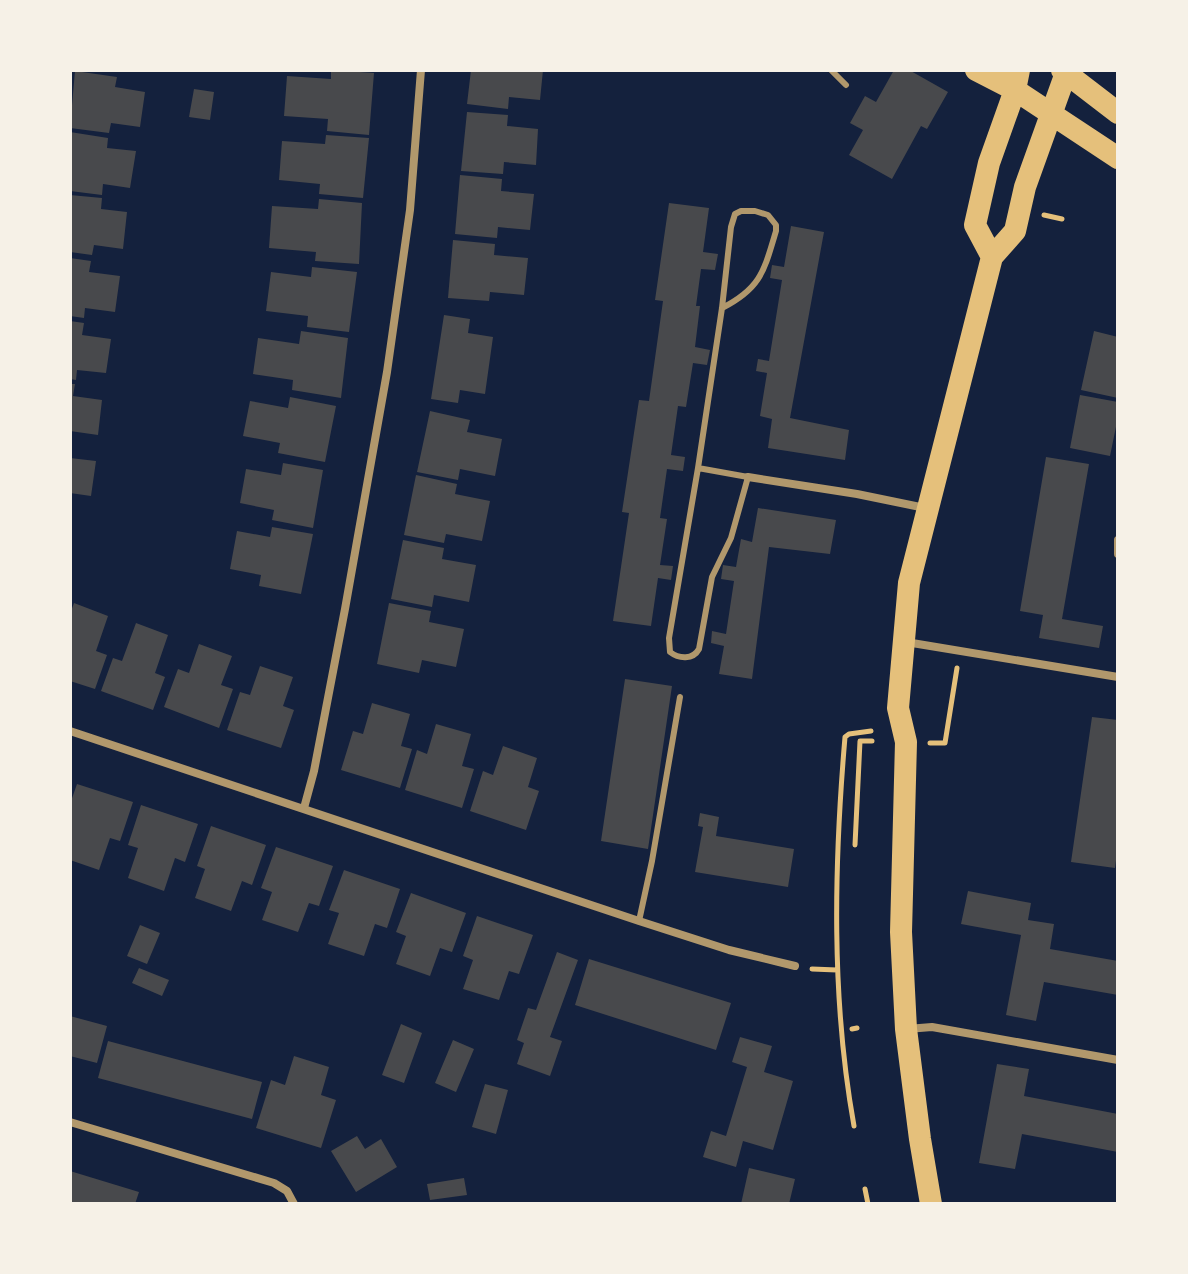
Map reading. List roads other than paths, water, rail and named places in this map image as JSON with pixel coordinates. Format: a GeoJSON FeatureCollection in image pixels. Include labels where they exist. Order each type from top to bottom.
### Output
{"type":"FeatureCollection","features":[{"type":"Feature","properties":{"kind":"highway"},"geometry":{"type":"LineString","coordinates":[[976,70],[1017,80]]}},
{"type":"Feature","properties":{"kind":"highway"},"geometry":{"type":"LineString","coordinates":[[1001,70],[1017,80],[1052,114],[1118,158]]}},
{"type":"Feature","properties":{"kind":"highway"},"geometry":{"type":"LineString","coordinates":[[931,1204],[906,1029],[901,932],[906,742],[898,709],[909,583],[992,257],[1015,231],[1025,187],[1065,71],[1118,113]]}},
{"type":"Feature","properties":{"kind":"highway"},"geometry":{"type":"LineString","coordinates":[[992,257],[975,225],[989,163],[1017,80]]}},
{"type":"Feature","properties":{"kind":"street"},"geometry":{"type":"LineString","coordinates":[[304,808],[343,624],[387,372],[412,196],[421,70]]}},
{"type":"Feature","properties":{"kind":"street"},"geometry":{"type":"LineString","coordinates":[[748,477],[857,494],[927,509]]}},
{"type":"Feature","properties":{"kind":"street"},"geometry":{"type":"LineString","coordinates":[[1118,540],[1118,554]]}},
{"type":"Feature","properties":{"kind":"street"},"geometry":{"type":"LineString","coordinates":[[903,642],[1118,677]]}},
{"type":"Feature","properties":{"kind":"street"},"geometry":{"type":"LineString","coordinates":[[70,731],[639,921],[729,950],[795,966]]}},
{"type":"Feature","properties":{"kind":"street"},"geometry":{"type":"LineString","coordinates":[[906,1029],[932,1027],[1118,1060]]}},
{"type":"Feature","properties":{"kind":"street"},"geometry":{"type":"LineString","coordinates":[[70,1122],[274,1183],[287,1191],[294,1204]]}},
{"type":"Feature","properties":{"kind":"lane"},"geometry":{"type":"LineString","coordinates":[[831,70],[846,85]]}},
{"type":"Feature","properties":{"kind":"lane"},"geometry":{"type":"LineString","coordinates":[[698,468],[748,477],[731,538],[712,577],[699,649],[692,657],[685,658],[670,652],[669,638],[698,468],[732,219],[741,211],[768,215],[776,225],[776,231],[761,275],[744,297],[722,308]]}},
{"type":"Feature","properties":{"kind":"lane"},"geometry":{"type":"LineString","coordinates":[[639,921],[680,697]]}}]}
